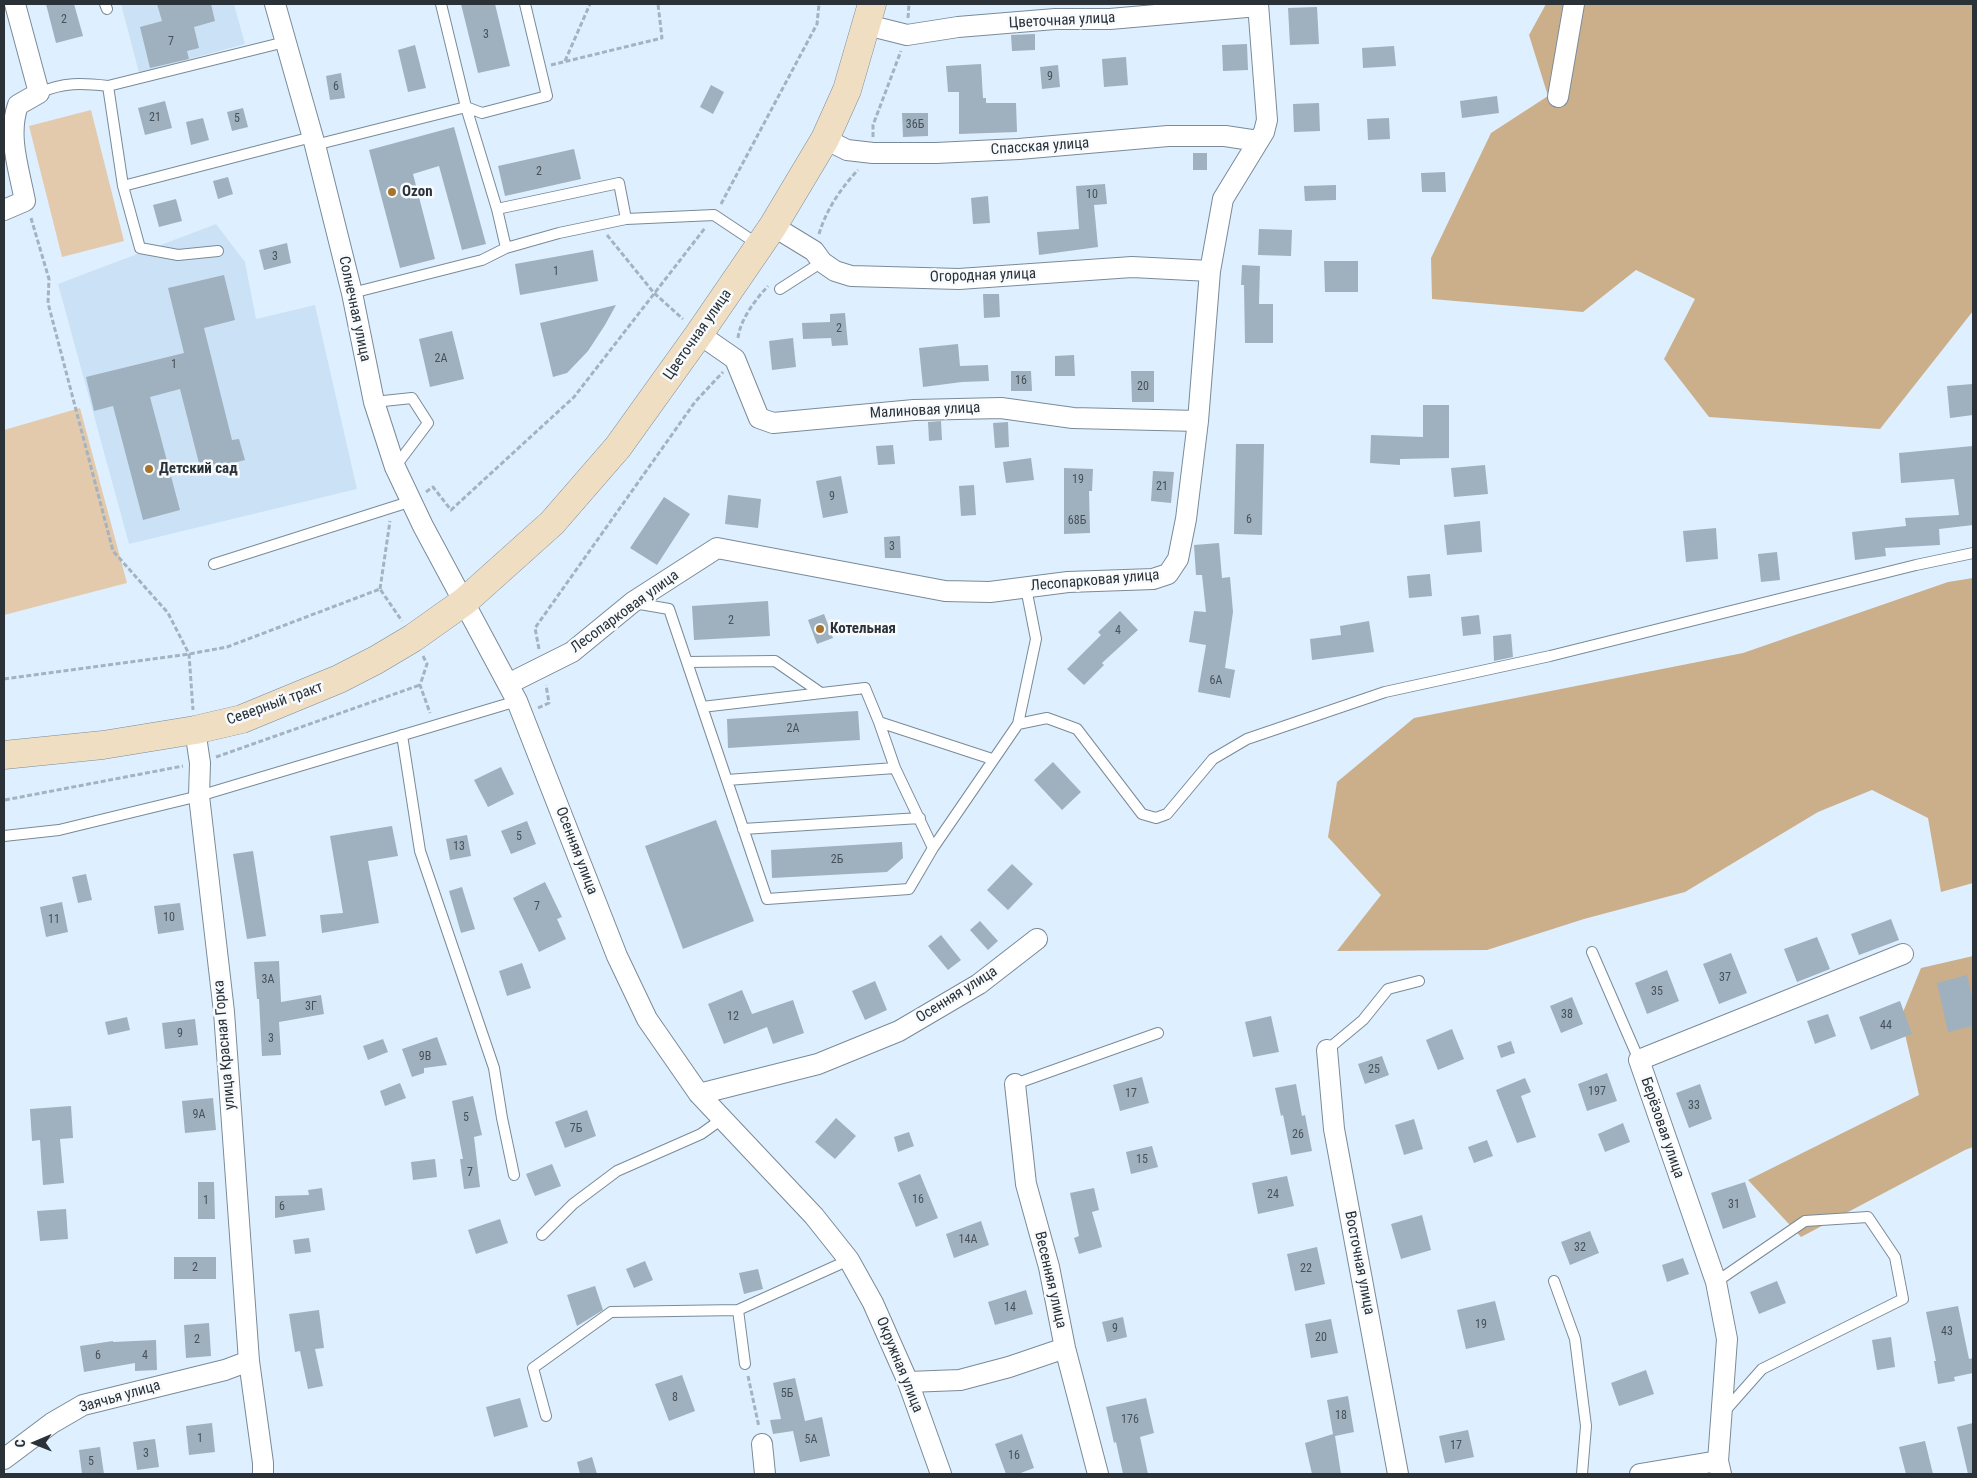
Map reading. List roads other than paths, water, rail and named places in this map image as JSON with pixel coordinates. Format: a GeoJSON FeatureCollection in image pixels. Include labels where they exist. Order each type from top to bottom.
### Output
{"type":"FeatureCollection","features":[{"type":"Feature","properties":{"kind":"main road","name":"Цветочная улица"},"geometry":{"type":"LineString","coordinates":[[465,602],[557,517],[618,447],[767,236],[824,139],[847,90],[870,14]]}},
{"type":"Feature","properties":{"kind":"main road","name":"Северный тракт"},"geometry":{"type":"LineString","coordinates":[[4,755],[102,745],[194,730],[242,718],[286,702],[339,679],[376,660],[413,638],[465,602]]}},
{"type":"Feature","properties":{"kind":"street"},"geometry":{"type":"LineString","coordinates":[[4,210],[26,201],[13,137],[14,117],[18,105],[39,94],[15,4]]}},
{"type":"Feature","properties":{"kind":"street","name":"Солнечная улица"},"geometry":{"type":"LineString","coordinates":[[275,4],[314,141],[352,293],[374,402],[395,467],[423,526],[465,602]]}},
{"type":"Feature","properties":{"kind":"street"},"geometry":{"type":"LineString","coordinates":[[1558,97],[1574,4]]}},
{"type":"Feature","properties":{"kind":"street","name":"Цветочная улица"},"geometry":{"type":"LineString","coordinates":[[870,14],[906,35],[958,27],[1055,19],[1110,19],[1258,5]]}},
{"type":"Feature","properties":{"kind":"street","name":"Лесопарковая улица"},"geometry":{"type":"LineString","coordinates":[[513,692],[572,652],[633,602],[717,548],[945,591],[990,592],[1068,582],[1153,579],[1168,574],[1178,559],[1186,519],[1198,421],[1210,271],[1223,199],[1258,141],[1267,120],[1258,5]]}},
{"type":"Feature","properties":{"kind":"street","name":"Спасская улица"},"geometry":{"type":"LineString","coordinates":[[824,139],[847,150],[873,153],[936,153],[1019,149],[1168,136],[1225,136],[1258,141]]}},
{"type":"Feature","properties":{"kind":"street","name":"Огородная улица"},"geometry":{"type":"LineString","coordinates":[[767,236],[814,251],[822,262],[835,271],[851,276],[959,279],[1132,267],[1210,271]]}},
{"type":"Feature","properties":{"kind":"street","name":"Малиновая улица"},"geometry":{"type":"LineString","coordinates":[[699,334],[735,359],[759,418],[773,423],[914,410],[1001,408],[1073,418],[1198,421]]}},
{"type":"Feature","properties":{"kind":"street","name":"Осенняя улица"},"geometry":{"type":"LineString","coordinates":[[465,602],[513,692],[618,956],[648,1019],[699,1094],[722,1119]]}},
{"type":"Feature","properties":{"kind":"street","name":"улица Красная Горка"},"geometry":{"type":"LineString","coordinates":[[194,730],[200,763],[199,796],[224,1012],[249,1361],[263,1474]]}},
{"type":"Feature","properties":{"kind":"street","name":"Осенняя улица"},"geometry":{"type":"LineString","coordinates":[[699,1094],[818,1064],[899,1031],[979,984],[1037,940]]}},
{"type":"Feature","properties":{"kind":"street","name":"Берёзовая улица"},"geometry":{"type":"LineString","coordinates":[[1720,1468],[1721,1416],[1727,1338],[1716,1282],[1639,1060],[1903,954]]}},
{"type":"Feature","properties":{"kind":"street","name":"Восточная улица"},"geometry":{"type":"LineString","coordinates":[[1327,1050],[1334,1129],[1398,1474]]}},
{"type":"Feature","properties":{"kind":"street","name":"Весенняя улица"},"geometry":{"type":"LineString","coordinates":[[1015,1084],[1026,1184],[1049,1267],[1066,1348],[1098,1474]]}},
{"type":"Feature","properties":{"kind":"street","name":"Окружная улица"},"geometry":{"type":"LineString","coordinates":[[722,1119],[808,1209],[849,1260],[873,1303],[908,1382],[941,1474]]}},
{"type":"Feature","properties":{"kind":"street"},"geometry":{"type":"LineString","coordinates":[[908,1382],[960,1380],[1010,1367],[1066,1348]]}},
{"type":"Feature","properties":{"kind":"street","name":"Заячья улица"},"geometry":{"type":"LineString","coordinates":[[4,1459],[52,1423],[83,1405],[224,1370],[249,1361]]}},
{"type":"Feature","properties":{"kind":"street"},"geometry":{"type":"LineString","coordinates":[[762,1444],[765,1474]]}},
{"type":"Feature","properties":{"kind":"street"},"geometry":{"type":"LineString","coordinates":[[1640,1474],[1720,1468]]}},
{"type":"Feature","properties":{"kind":"lane"},"geometry":{"type":"LineString","coordinates":[[441,4],[466,107],[497,209],[506,248]]}},
{"type":"Feature","properties":{"kind":"lane"},"geometry":{"type":"LineString","coordinates":[[122,186],[466,107],[482,113],[547,96],[524,4]]}},
{"type":"Feature","properties":{"kind":"lane"},"geometry":{"type":"LineString","coordinates":[[39,94],[54,86],[84,84],[108,86],[285,42]]}},
{"type":"Feature","properties":{"kind":"lane"},"geometry":{"type":"LineString","coordinates":[[108,86],[122,186],[140,248],[178,254],[218,251]]}},
{"type":"Feature","properties":{"kind":"lane"},"geometry":{"type":"LineString","coordinates":[[497,209],[619,183],[626,219]]}},
{"type":"Feature","properties":{"kind":"lane"},"geometry":{"type":"LineString","coordinates":[[352,293],[482,260],[506,248],[559,233],[626,219],[714,216],[767,236]]}},
{"type":"Feature","properties":{"kind":"lane"},"geometry":{"type":"LineString","coordinates":[[780,289],[822,262]]}},
{"type":"Feature","properties":{"kind":"lane"},"geometry":{"type":"LineString","coordinates":[[374,402],[412,398],[428,423],[395,467]]}},
{"type":"Feature","properties":{"kind":"lane"},"geometry":{"type":"LineString","coordinates":[[214,564],[412,501]]}},
{"type":"Feature","properties":{"kind":"lane"},"geometry":{"type":"LineString","coordinates":[[1018,724],[1047,718],[1076,729],[1142,814],[1156,818],[1167,814],[1213,759],[1247,739],[1385,692],[1550,656],[1916,565],[1973,553]]}},
{"type":"Feature","properties":{"kind":"lane"},"geometry":{"type":"LineString","coordinates":[[633,602],[669,609],[767,899],[909,889],[933,848],[992,759],[1018,724],[1036,639],[1026,588]]}},
{"type":"Feature","properties":{"kind":"lane"},"geometry":{"type":"LineString","coordinates":[[687,662],[775,661],[821,693]]}},
{"type":"Feature","properties":{"kind":"lane"},"geometry":{"type":"LineString","coordinates":[[702,707],[865,688],[895,768],[933,848]]}},
{"type":"Feature","properties":{"kind":"lane"},"geometry":{"type":"LineString","coordinates":[[4,836],[59,830],[199,796],[435,726],[513,692]]}},
{"type":"Feature","properties":{"kind":"lane"},"geometry":{"type":"LineString","coordinates":[[879,722],[992,759]]}},
{"type":"Feature","properties":{"kind":"lane"},"geometry":{"type":"LineString","coordinates":[[402,735],[420,851],[494,1068],[514,1175]]}},
{"type":"Feature","properties":{"kind":"lane"},"geometry":{"type":"LineString","coordinates":[[727,780],[895,768]]}},
{"type":"Feature","properties":{"kind":"lane"},"geometry":{"type":"LineString","coordinates":[[743,829],[920,818]]}},
{"type":"Feature","properties":{"kind":"lane"},"geometry":{"type":"LineString","coordinates":[[1592,952],[1639,1060]]}},
{"type":"Feature","properties":{"kind":"lane"},"geometry":{"type":"LineString","coordinates":[[1327,1050],[1363,1020],[1388,989],[1419,981]]}},
{"type":"Feature","properties":{"kind":"lane"},"geometry":{"type":"LineString","coordinates":[[1015,1084],[1158,1032]]}},
{"type":"Feature","properties":{"kind":"lane"},"geometry":{"type":"LineString","coordinates":[[542,1235],[573,1204],[617,1170],[701,1134],[722,1119]]}},
{"type":"Feature","properties":{"kind":"lane"},"geometry":{"type":"LineString","coordinates":[[1716,1282],[1804,1221],[1868,1218],[1895,1257],[1903,1299],[1762,1369],[1721,1416]]}},
{"type":"Feature","properties":{"kind":"lane"},"geometry":{"type":"LineString","coordinates":[[546,1416],[533,1368],[610,1312],[738,1310],[849,1260]]}},
{"type":"Feature","properties":{"kind":"lane"},"geometry":{"type":"LineString","coordinates":[[1554,1281],[1575,1339],[1586,1426],[1582,1474]]}},
{"type":"Feature","properties":{"kind":"lane"},"geometry":{"type":"LineString","coordinates":[[738,1310],[746,1364]]}},
{"type":"Feature","properties":{"kind":"place","name":"Ozon"},"geometry":{"type":"Point","coordinates":[392,192]}},
{"type":"Feature","properties":{"kind":"place","name":"Детский сад"},"geometry":{"type":"Point","coordinates":[149,469]}},
{"type":"Feature","properties":{"kind":"place","name":"Котельная"},"geometry":{"type":"Point","coordinates":[820,629]}}]}
